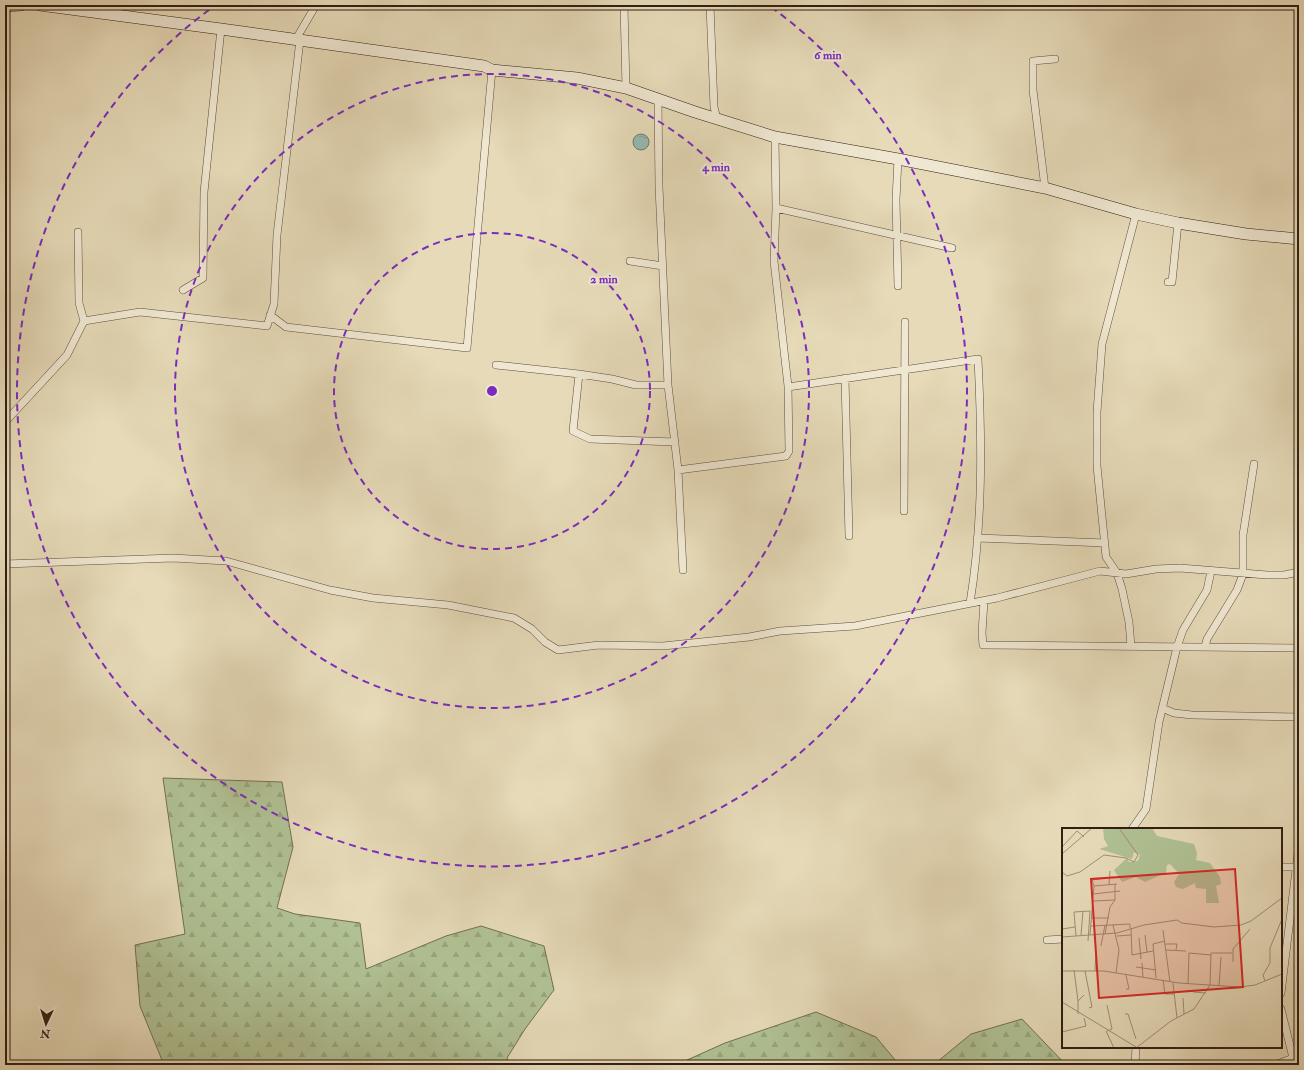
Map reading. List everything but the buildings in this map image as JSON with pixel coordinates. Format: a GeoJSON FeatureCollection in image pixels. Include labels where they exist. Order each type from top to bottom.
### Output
{"type":"FeatureCollection","features":[{"type":"Feature","properties":{"kind":"main road"},"geometry":{"type":"LineString","coordinates":[[5,6],[21,5]]}},
{"type":"Feature","properties":{"kind":"main road"},"geometry":{"type":"LineString","coordinates":[[40,5],[298,39],[484,66],[492,70],[576,78],[626,88],[717,120],[775,137],[898,159],[1045,188],[1136,214],[1178,223],[1246,234],[1299,239]]}},
{"type":"Feature","properties":{"kind":"street"},"geometry":{"type":"LineString","coordinates":[[84,320],[140,312],[267,326],[274,304],[277,235],[298,39],[316,5]]}},
{"type":"Feature","properties":{"kind":"street"},"geometry":{"type":"LineString","coordinates":[[624,5],[626,88]]}},
{"type":"Feature","properties":{"kind":"street"},"geometry":{"type":"LineString","coordinates":[[710,5],[714,107],[717,120]]}},
{"type":"Feature","properties":{"kind":"street"},"geometry":{"type":"LineString","coordinates":[[183,290],[203,278],[204,192],[222,29]]}},
{"type":"Feature","properties":{"kind":"street"},"geometry":{"type":"LineString","coordinates":[[1045,188],[1033,90],[1033,61],[1056,59]]}},
{"type":"Feature","properties":{"kind":"street"},"geometry":{"type":"LineString","coordinates":[[270,315],[286,327],[467,348],[492,70]]}},
{"type":"Feature","properties":{"kind":"street"},"geometry":{"type":"LineString","coordinates":[[658,99],[659,179],[668,385],[678,470],[683,570]]}},
{"type":"Feature","properties":{"kind":"street"},"geometry":{"type":"LineString","coordinates":[[678,470],[786,456],[789,451],[788,386],[774,261],[776,208],[775,137]]}},
{"type":"Feature","properties":{"kind":"street"},"geometry":{"type":"LineString","coordinates":[[898,159],[896,200],[898,286]]}},
{"type":"Feature","properties":{"kind":"street"},"geometry":{"type":"LineString","coordinates":[[776,208],[952,248]]}},
{"type":"Feature","properties":{"kind":"street"},"geometry":{"type":"LineString","coordinates":[[1131,646],[1122,589],[1117,573],[1106,557],[1097,459],[1097,412],[1102,344],[1136,214]]}},
{"type":"Feature","properties":{"kind":"street"},"geometry":{"type":"LineString","coordinates":[[1168,282],[1172,282],[1178,223]]}},
{"type":"Feature","properties":{"kind":"street"},"geometry":{"type":"LineString","coordinates":[[5,422],[66,355],[84,320],[79,303],[78,232]]}},
{"type":"Feature","properties":{"kind":"street"},"geometry":{"type":"LineString","coordinates":[[630,261],[663,266]]}},
{"type":"Feature","properties":{"kind":"street"},"geometry":{"type":"LineString","coordinates":[[904,511],[905,322]]}},
{"type":"Feature","properties":{"kind":"street"},"geometry":{"type":"LineString","coordinates":[[788,386],[978,359],[980,394],[980,483],[974,577],[970,603]]}},
{"type":"Feature","properties":{"kind":"street"},"geometry":{"type":"LineString","coordinates":[[496,365],[579,374],[612,379],[636,385],[668,385]]}},
{"type":"Feature","properties":{"kind":"street"},"geometry":{"type":"LineString","coordinates":[[579,374],[573,431],[590,439],[675,442]]}},
{"type":"Feature","properties":{"kind":"street"},"geometry":{"type":"LineString","coordinates":[[845,378],[849,536]]}},
{"type":"Feature","properties":{"kind":"street"},"geometry":{"type":"LineString","coordinates":[[1205,647],[1207,639],[1237,590],[1243,574],[1243,535],[1254,464]]}},
{"type":"Feature","properties":{"kind":"street"},"geometry":{"type":"LineString","coordinates":[[977,538],[1105,543]]}},
{"type":"Feature","properties":{"kind":"street"},"geometry":{"type":"LineString","coordinates":[[5,564],[173,558],[226,561],[330,590],[373,598],[448,605],[514,618],[532,629],[545,642],[558,650],[598,645],[663,646],[749,638],[780,631],[855,626],[984,601],[1100,571],[1134,574],[1167,568],[1243,574],[1284,575],[1299,572]]}},
{"type":"Feature","properties":{"kind":"street"},"geometry":{"type":"LineString","coordinates":[[1133,828],[1146,809],[1162,708],[1177,647],[1183,630],[1207,590],[1211,571]]}},
{"type":"Feature","properties":{"kind":"street"},"geometry":{"type":"LineString","coordinates":[[984,601],[982,627],[983,645],[1299,648]]}},
{"type":"Feature","properties":{"kind":"street"},"geometry":{"type":"LineString","coordinates":[[1162,708],[1174,713],[1192,715],[1299,717]]}},
{"type":"Feature","properties":{"kind":"street"},"geometry":{"type":"LineString","coordinates":[[1282,978],[1285,933],[1297,867],[1299,845]]}},
{"type":"Feature","properties":{"kind":"street"},"geometry":{"type":"LineString","coordinates":[[1282,867],[1297,867]]}},
{"type":"Feature","properties":{"kind":"street"},"geometry":{"type":"LineString","coordinates":[[1046,940],[1062,939]]}},
{"type":"Feature","properties":{"kind":"street"},"geometry":{"type":"LineString","coordinates":[[1275,1065],[1293,1058],[1282,1013]]}},
{"type":"Feature","properties":{"kind":"street"},"geometry":{"type":"LineString","coordinates":[[1135,1065],[1136,1048]]}},
{"type":"Feature","properties":{"kind":"green space"},"geometry":{"type":"Polygon","coordinates":[[[163,778],[282,782],[293,847],[277,908],[295,914],[360,923],[366,969],[446,936],[481,926],[544,946],[554,990],[525,1029],[507,1058],[509,1065],[164,1065],[140,1006],[135,945],[185,934],[163,778]]]}},
{"type":"Feature","properties":{"kind":"green space"},"geometry":{"type":"Polygon","coordinates":[[[816,1012],[876,1037],[896,1061],[937,1062],[971,1034],[1022,1019],[1066,1065],[676,1065],[725,1043],[816,1012]]]}},
{"type":"Feature","properties":{"kind":"water"},"geometry":{"type":"Polygon","coordinates":[[[638,134],[644,134],[649,139],[647,148],[644,150],[638,150],[633,145],[633,139],[638,134]]]}}]}
